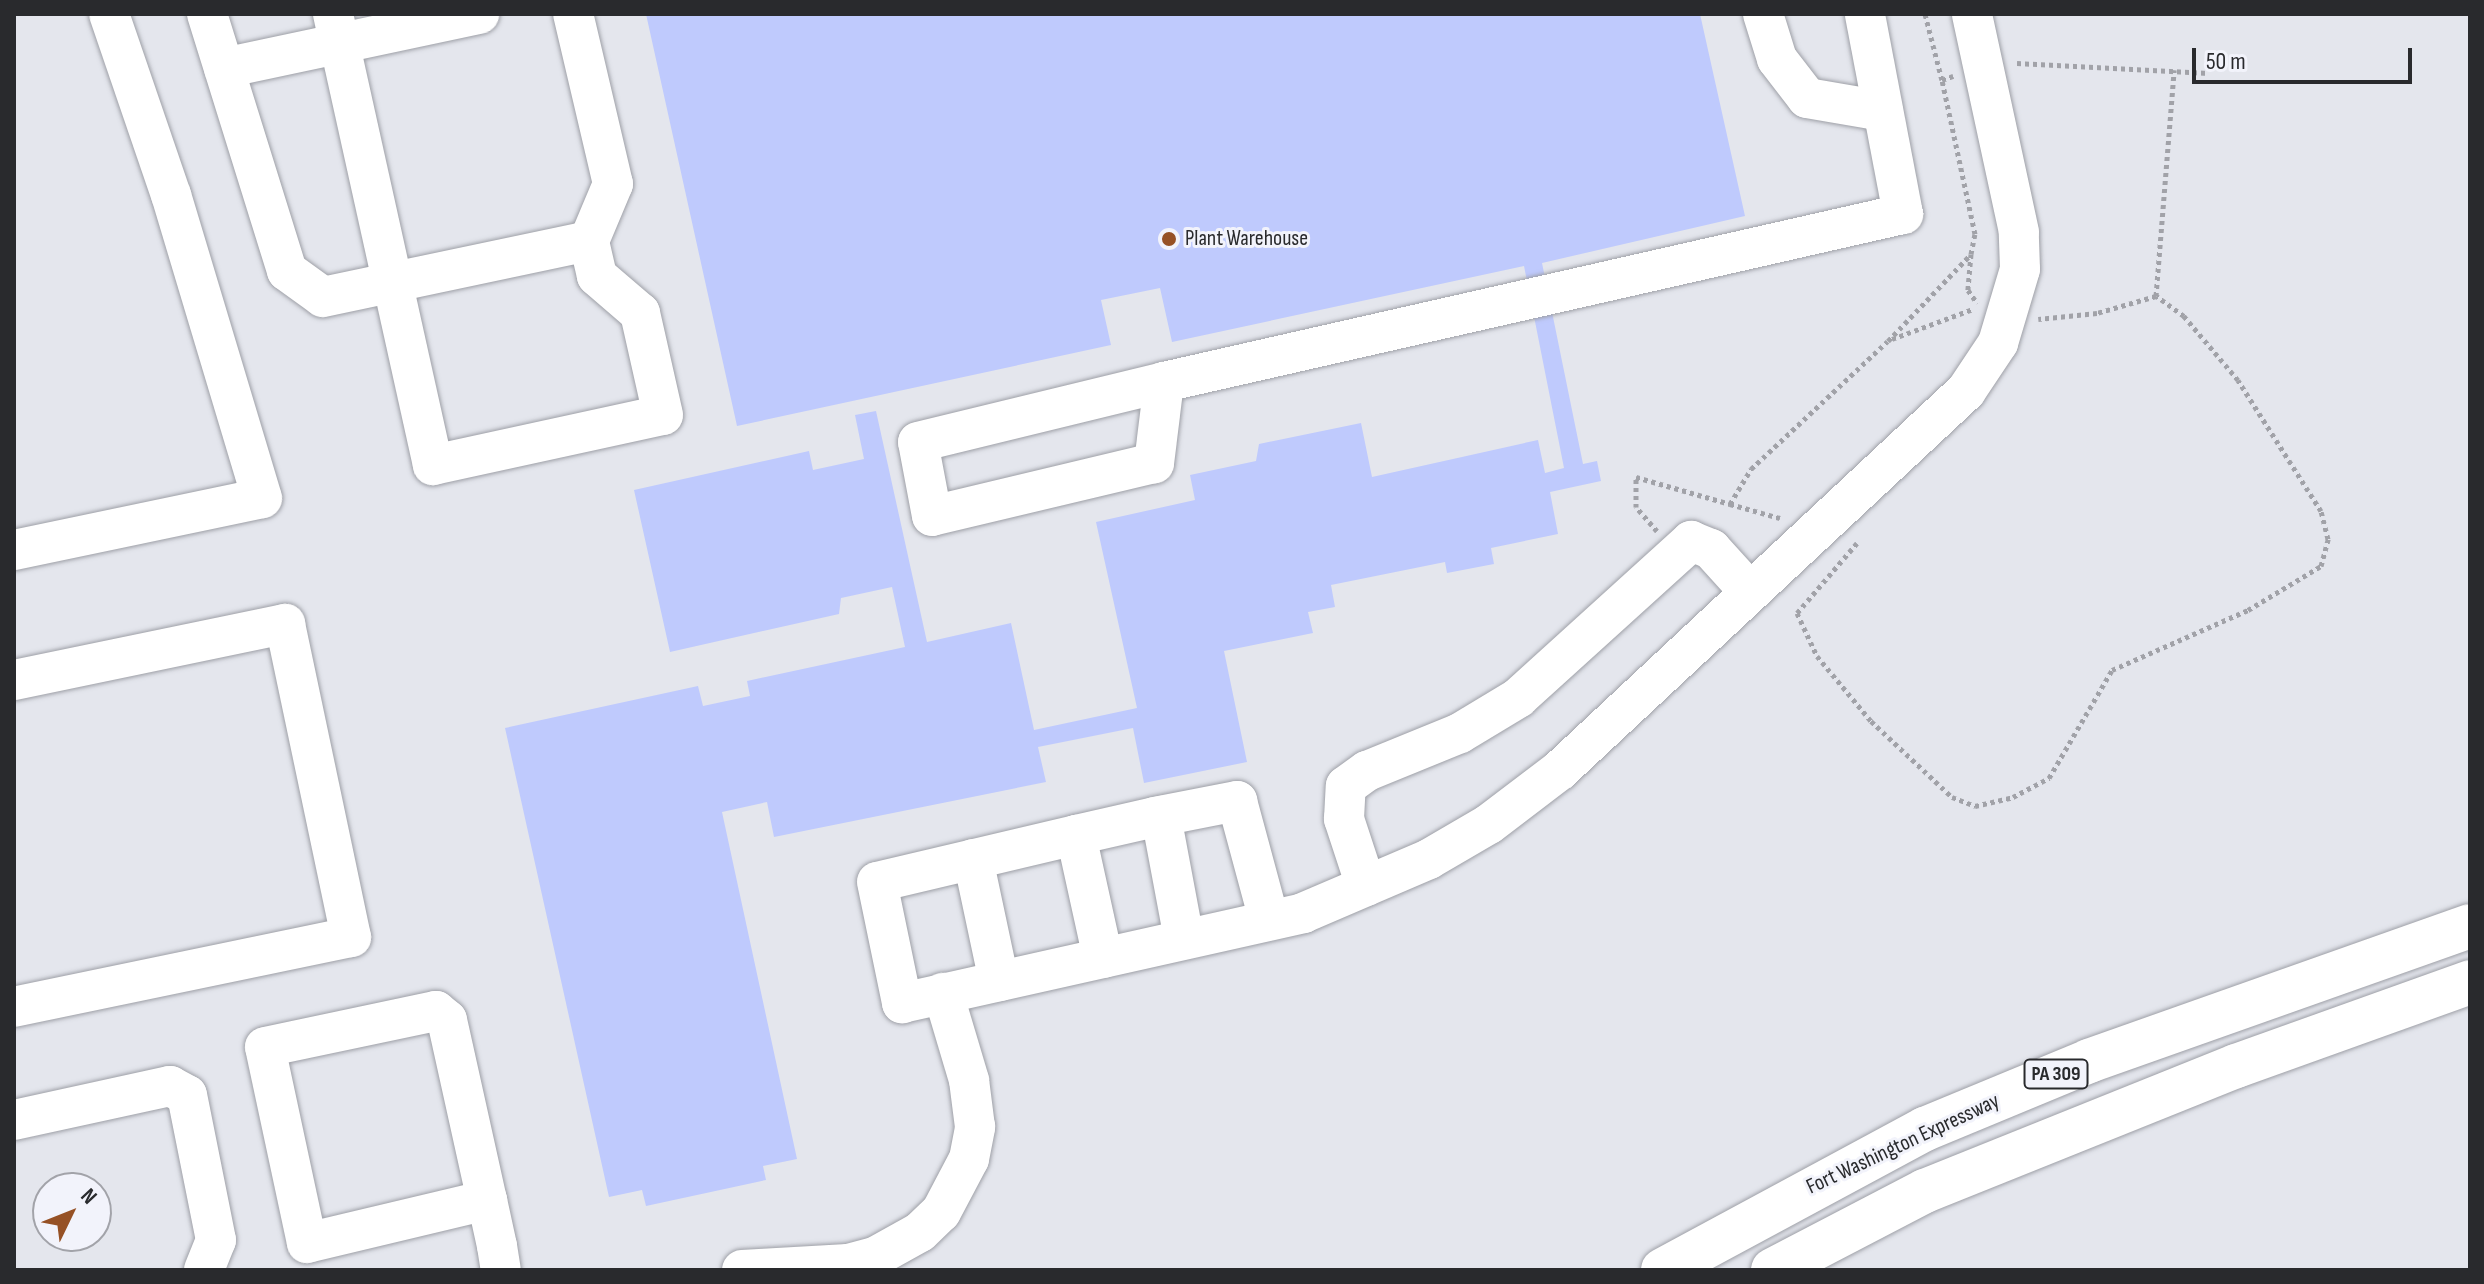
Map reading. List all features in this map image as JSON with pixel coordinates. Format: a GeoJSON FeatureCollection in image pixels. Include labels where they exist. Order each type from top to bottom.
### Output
{"type":"FeatureCollection","features":[{"type":"Feature","properties":{"kind":"highway","name":"Fort Washington Expressway"},"geometry":{"type":"LineString","coordinates":[[1663,1270],[1925,1129],[2089,1061],[2470,926]]}},
{"type":"Feature","properties":{"kind":"highway","name":"PA 309"},"geometry":{"type":"LineString","coordinates":[[1773,1270],[1925,1191],[2236,1066],[2470,982]]}},
{"type":"Feature","properties":{"kind":"lane"},"geometry":{"type":"LineString","coordinates":[[14,550],[262,498],[171,195],[109,14]]}},
{"type":"Feature","properties":{"kind":"lane"},"geometry":{"type":"LineString","coordinates":[[207,14],[287,271],[323,297],[589,241]]}},
{"type":"Feature","properties":{"kind":"lane"},"geometry":{"type":"LineString","coordinates":[[224,68],[336,29],[479,14]]}},
{"type":"Feature","properties":{"kind":"lane"},"geometry":{"type":"LineString","coordinates":[[336,29],[433,465],[663,415],[640,313],[597,276],[589,241],[613,184],[573,14]]}},
{"type":"Feature","properties":{"kind":"lane"},"geometry":{"type":"LineString","coordinates":[[1763,14],[1777,59],[1807,98],[1883,111]]}},
{"type":"Feature","properties":{"kind":"lane"},"geometry":{"type":"LineString","coordinates":[[1164,382],[1154,463],[932,516],[918,442],[1164,382],[1903,214],[1865,14]]}},
{"type":"Feature","properties":{"kind":"lane"},"geometry":{"type":"LineString","coordinates":[[1269,920],[1237,801],[877,882],[902,1003],[1303,913],[1429,859],[1529,796],[1966,391],[1998,343],[2010,312],[2020,269],[2019,232],[1972,14]]}},
{"type":"Feature","properties":{"kind":"lane"},"geometry":{"type":"LineString","coordinates":[[1366,886],[1344,819],[1346,786],[1367,771],[1460,733],[1518,698],[1691,541],[1711,549],[1750,592]]}},
{"type":"Feature","properties":{"kind":"lane"},"geometry":{"type":"LineString","coordinates":[[14,680],[285,624],[351,937],[14,1007]]}},
{"type":"Feature","properties":{"kind":"lane"},"geometry":{"type":"LineString","coordinates":[[1161,816],[1184,939]]}},
{"type":"Feature","properties":{"kind":"lane"},"geometry":{"type":"LineString","coordinates":[[1076,835],[1103,958]]}},
{"type":"Feature","properties":{"kind":"lane"},"geometry":{"type":"LineString","coordinates":[[973,859],[999,981]]}},
{"type":"Feature","properties":{"kind":"lane"},"geometry":{"type":"LineString","coordinates":[[742,1270],[848,1264],[875,1257],[920,1232],[941,1212],[969,1159],[975,1127],[969,1080],[943,993]]}},
{"type":"Feature","properties":{"kind":"lane"},"geometry":{"type":"LineString","coordinates":[[487,1200],[307,1243],[265,1047],[436,1011],[447,1020],[487,1200],[501,1270]]}},
{"type":"Feature","properties":{"kind":"lane"},"geometry":{"type":"LineString","coordinates":[[14,1120],[170,1086],[187,1095],[216,1240],[204,1270]]}},
{"type":"Feature","properties":{"kind":"path"},"geometry":{"type":"LineString","coordinates":[[1888,341],[1981,306],[1968,290],[1975,234],[1925,14]]}},
{"type":"Feature","properties":{"kind":"path"},"geometry":{"type":"LineString","coordinates":[[1942,80],[2002,62],[2209,73]]}},
{"type":"Feature","properties":{"kind":"path"},"geometry":{"type":"LineString","coordinates":[[2156,296],[2174,70]]}},
{"type":"Feature","properties":{"kind":"path"},"geometry":{"type":"LineString","coordinates":[[1730,504],[1751,469],[1888,341],[1971,254]]}},
{"type":"Feature","properties":{"kind":"path"},"geometry":{"type":"LineString","coordinates":[[1677,554],[1636,507],[1636,477],[1819,528],[1857,543],[1797,613],[1817,656],[1871,721],[1952,797],[1975,806],[2013,797],[2049,778],[2112,670],[2289,587],[2321,566],[2328,539],[2321,511],[2238,380],[2184,316],[2156,296],[2071,317],[2026,315]]}},
{"type":"Feature","properties":{"kind":"building"},"geometry":{"type":"Polygon","coordinates":[[[646,14],[1700,14],[1745,216],[1542,263],[1583,464],[1597,461],[1601,481],[1550,492],[1558,534],[1491,548],[1494,564],[1447,573],[1445,562],[1331,585],[1335,607],[1308,612],[1313,633],[1224,651],[1247,762],[1144,783],[1133,728],[1038,747],[1046,782],[774,837],[767,802],[722,812],[797,1159],[763,1166],[766,1180],[646,1206],[642,1190],[609,1197],[505,728],[698,686],[703,706],[750,696],[747,681],[905,647],[892,587],[841,598],[839,614],[670,652],[634,490],[809,451],[813,470],[864,459],[855,415],[876,411],[927,642],[1011,623],[1034,730],[1137,708],[1096,522],[1195,500],[1190,475],[1256,461],[1259,444],[1361,423],[1372,477],[1538,440],[1545,473],[1564,468],[1524,266],[1172,342],[1160,288],[1101,300],[1111,345],[737,426],[646,14]]]}},
{"type":"Feature","properties":{"kind":"place","name":"Plant Warehouse"},"geometry":{"type":"Point","coordinates":[1169,239]}}]}
